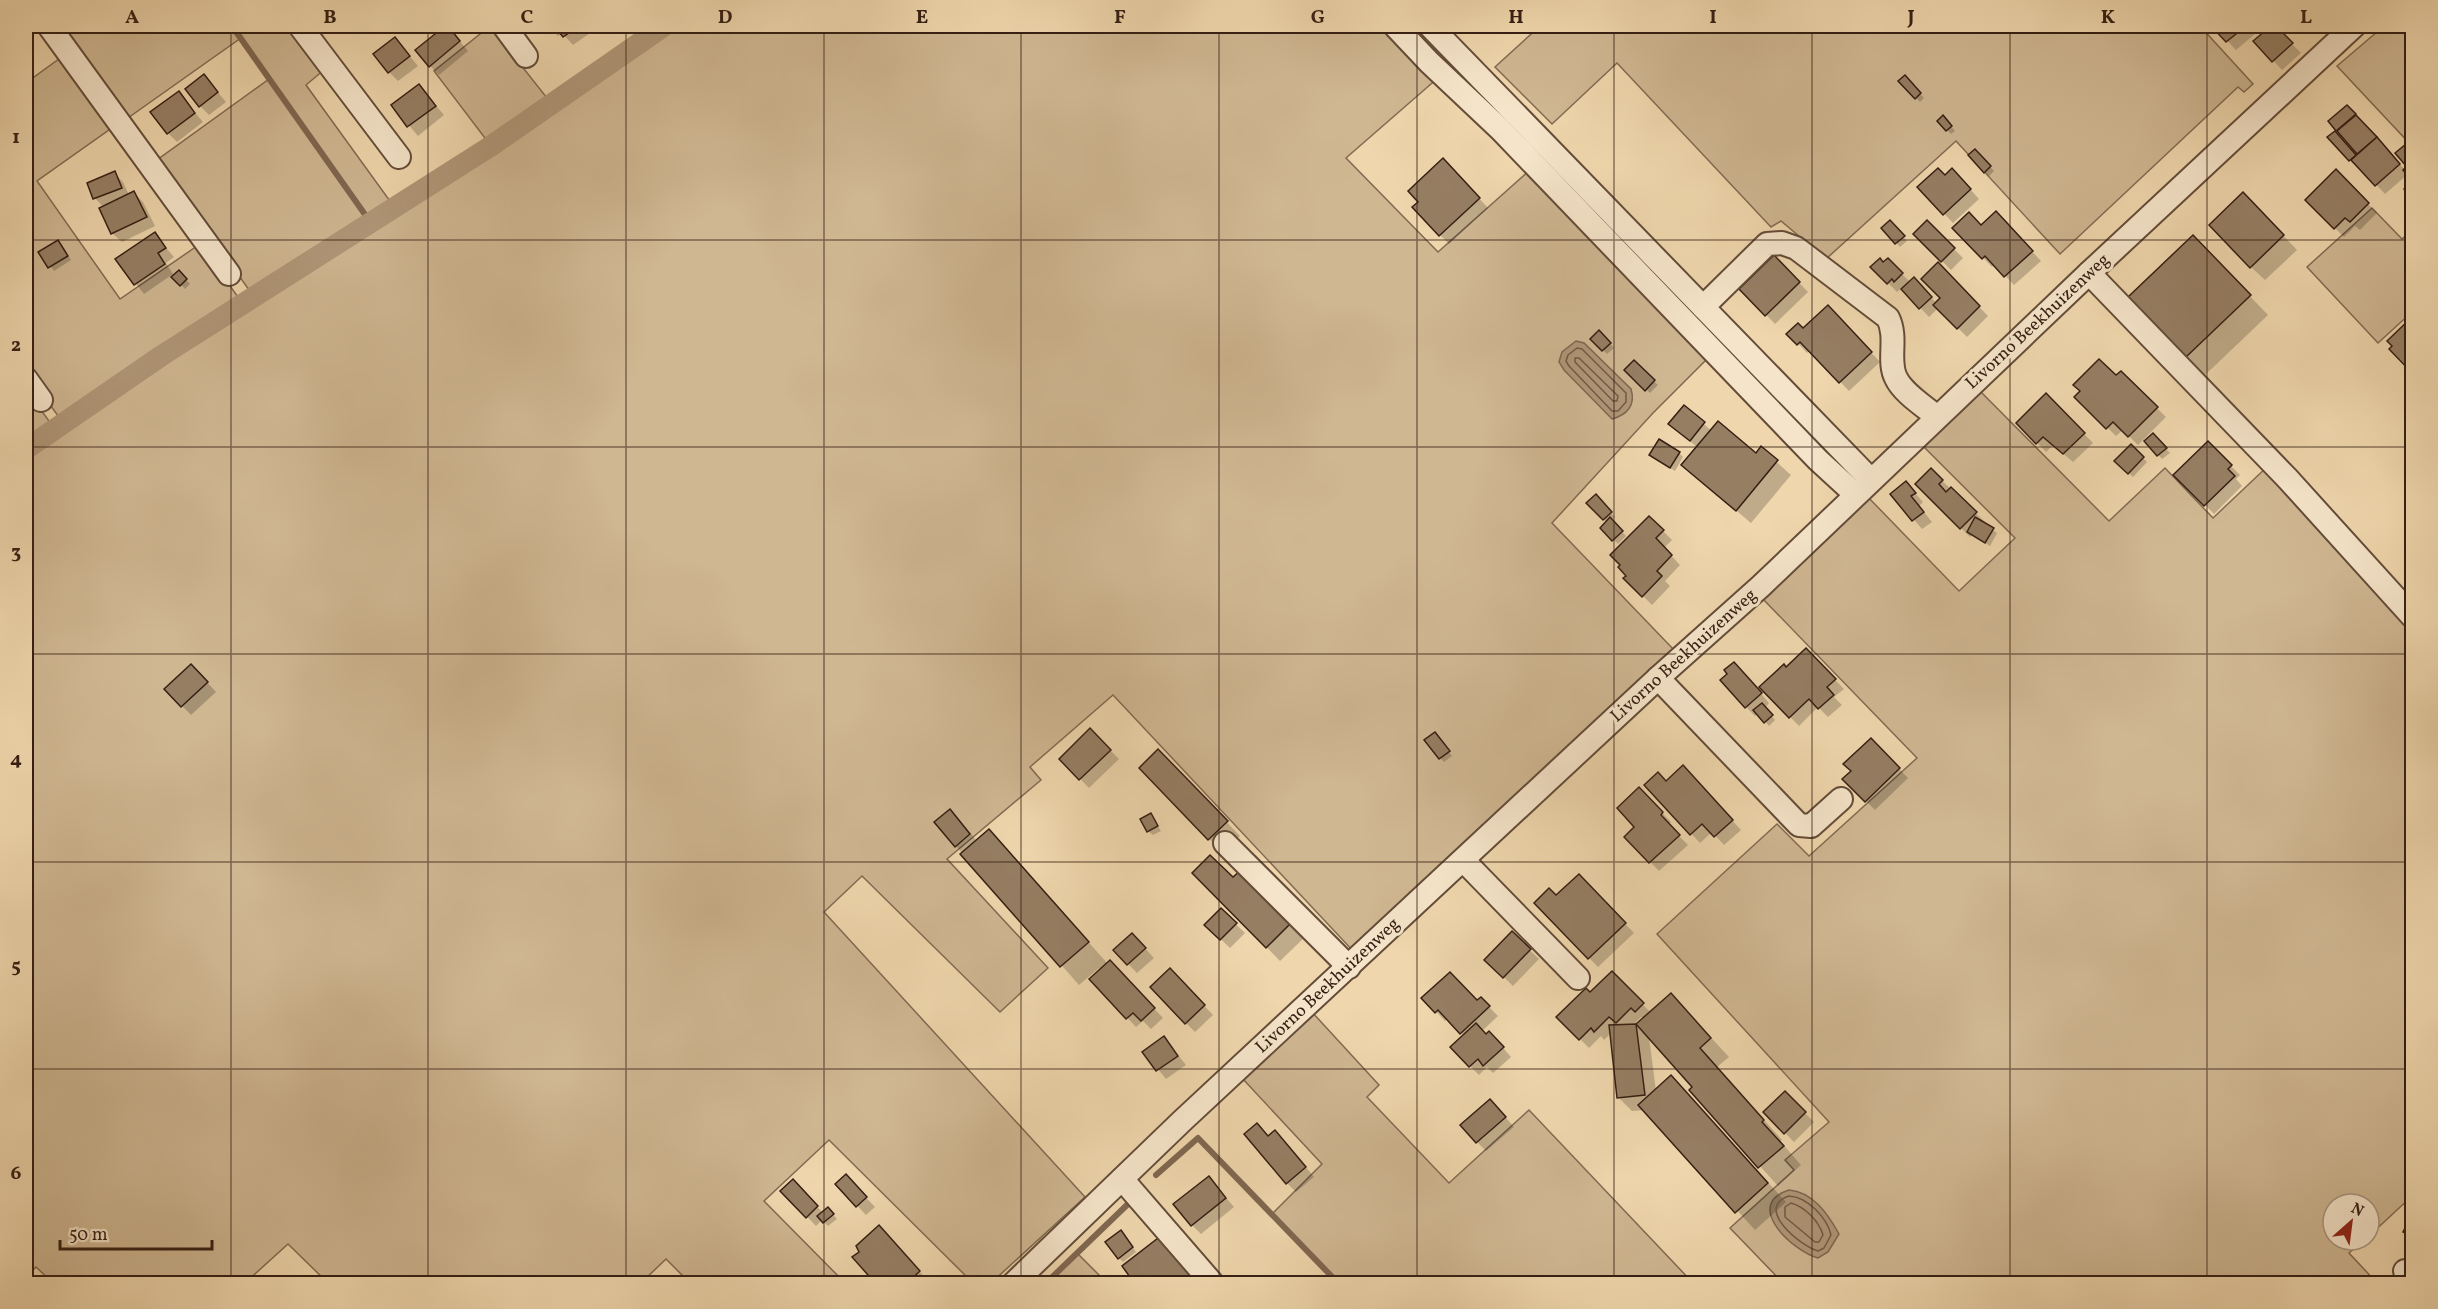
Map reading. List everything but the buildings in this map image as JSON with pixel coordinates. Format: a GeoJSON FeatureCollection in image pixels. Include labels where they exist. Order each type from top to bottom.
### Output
{"type":"FeatureCollection","features":[{"type":"Feature","properties":{"kind":"street"},"geometry":{"type":"LineString","coordinates":[[49,26],[229,273]]}},
{"type":"Feature","properties":{"kind":"street"},"geometry":{"type":"LineString","coordinates":[[300,26],[399,157]]}},
{"type":"Feature","properties":{"kind":"street"},"geometry":{"type":"LineString","coordinates":[[504,26],[526,56]]}},
{"type":"Feature","properties":{"kind":"street"},"geometry":{"type":"LineString","coordinates":[[1395,26],[1429,62],[1500,129],[1818,460],[1863,487]]}},
{"type":"Feature","properties":{"kind":"street"},"geometry":{"type":"LineString","coordinates":[[1430,26],[1703,307],[1863,487]]}},
{"type":"Feature","properties":{"kind":"street","name":"Livorno Beekhuizenweg"},"geometry":{"type":"LineString","coordinates":[[1013,1284],[1122,1179],[1658,678],[1761,586],[2089,273],[2354,26]]}},
{"type":"Feature","properties":{"kind":"street"},"geometry":{"type":"LineString","coordinates":[[1703,307],[1767,244],[1782,243],[1796,248],[1888,318],[1894,329],[1893,369],[1895,377],[1900,385],[1937,417]]}},
{"type":"Feature","properties":{"kind":"street"},"geometry":{"type":"LineString","coordinates":[[2089,273],[2287,478],[2412,616]]}},
{"type":"Feature","properties":{"kind":"street"},"geometry":{"type":"LineString","coordinates":[[26,379],[41,400]]}},
{"type":"Feature","properties":{"kind":"street"},"geometry":{"type":"LineString","coordinates":[[1658,678],[1799,825],[1811,826],[1840,799]]}},
{"type":"Feature","properties":{"kind":"street"},"geometry":{"type":"LineString","coordinates":[[1225,843],[1349,967]]}},
{"type":"Feature","properties":{"kind":"street"},"geometry":{"type":"LineString","coordinates":[[1464,861],[1578,978]]}},
{"type":"Feature","properties":{"kind":"street"},"geometry":{"type":"LineString","coordinates":[[1122,1179],[1213,1284]]}},
{"type":"Feature","properties":{"kind":"shaded area"},"geometry":{"type":"Polygon","coordinates":[[[57,26],[292,26],[325,69],[306,85],[395,208],[254,297],[157,160],[269,79],[241,38],[125,120],[57,26]]]}},
{"type":"Feature","properties":{"kind":"shaded area"},"geometry":{"type":"Polygon","coordinates":[[[490,26],[551,103],[491,146],[434,71],[490,26]]]}},
{"type":"Feature","properties":{"kind":"shaded area"},"geometry":{"type":"Polygon","coordinates":[[[673,26],[1390,26],[1439,77],[1346,158],[1438,252],[1531,169],[1712,354],[1653,413],[1552,523],[1675,651],[1355,953],[1113,695],[1030,767],[1041,780],[947,859],[1048,968],[1000,1012],[862,876],[824,912],[1085,1197],[991,1283],[973,1283],[829,1140],[764,1201],[845,1283],[690,1283],[666,1259],[641,1283],[328,1283],[288,1244],[245,1283],[53,1283],[36,1267],[26,1277],[26,459],[262,299],[494,153],[559,104],[673,26]]]}},
{"type":"Feature","properties":{"kind":"shaded area"},"geometry":{"type":"Polygon","coordinates":[[[1540,26],[2200,26],[2253,84],[2244,92],[2238,87],[2060,254],[1956,141],[1826,259],[1781,221],[1771,227],[1617,63],[1552,124],[1495,67],[1540,26]]]}},
{"type":"Feature","properties":{"kind":"shaded area"},"geometry":{"type":"Polygon","coordinates":[[[2384,26],[2407,26],[2412,32],[2412,146],[2337,66],[2384,26]]]}},
{"type":"Feature","properties":{"kind":"shaded area"},"geometry":{"type":"Polygon","coordinates":[[[63,56],[113,127],[37,181],[120,299],[200,244],[243,304],[161,356],[63,423],[26,371],[26,83],[63,56]]]}},
{"type":"Feature","properties":{"kind":"shaded area"},"geometry":{"type":"Polygon","coordinates":[[[2372,208],[2402,239],[2412,230],[2412,312],[2378,343],[2307,267],[2372,208]]]}},
{"type":"Feature","properties":{"kind":"shaded area"},"geometry":{"type":"Polygon","coordinates":[[[1978,389],[2109,521],[2165,468],[2213,518],[2269,465],[2412,622],[2412,1196],[2381,1225],[2381,1192],[2321,1192],[2321,1252],[2350,1252],[2377,1283],[1783,1283],[1730,1228],[1794,1170],[1785,1160],[1829,1122],[1657,934],[1777,824],[1809,856],[1917,758],[1761,597],[1866,495],[1959,591],[2015,538],[1920,443],[1978,389]]]}},
{"type":"Feature","properties":{"kind":"shaded area"},"geometry":{"type":"Polygon","coordinates":[[[26,390],[55,429],[26,449],[26,390]]]}},
{"type":"Feature","properties":{"kind":"shaded area"},"geometry":{"type":"Polygon","coordinates":[[[1311,1011],[1379,1085],[1367,1097],[1449,1183],[1529,1110],[1693,1283],[1339,1283],[1272,1214],[1322,1164],[1242,1078],[1311,1011]]]}},
{"type":"Feature","properties":{"kind":"shaded area"},"geometry":{"type":"Polygon","coordinates":[[[1077,1253],[1107,1283],[1045,1283],[1077,1253]]]}},
{"type":"Feature","properties":{"kind":"water"},"geometry":{"type":"Polygon","coordinates":[[[1576,341],[1584,343],[1631,389],[1631,404],[1622,415],[1612,419],[1559,362],[1562,352],[1576,341]]]}},
{"type":"Feature","properties":{"kind":"water"},"geometry":{"type":"Polygon","coordinates":[[[1789,1190],[1805,1195],[1819,1205],[1839,1234],[1828,1252],[1818,1258],[1808,1254],[1786,1238],[1771,1217],[1770,1206],[1776,1197],[1789,1190]]]}},
{"type":"Feature","properties":{"kind":"waterway"},"geometry":{"type":"LineString","coordinates":[[232,26],[371,223]]}},
{"type":"Feature","properties":{"kind":"waterway"},"geometry":{"type":"LineString","coordinates":[[26,449],[161,356],[491,146],[664,26]]}},
{"type":"Feature","properties":{"kind":"waterway"},"geometry":{"type":"LineString","coordinates":[[1156,1175],[1198,1138],[1339,1284]]}},
{"type":"Feature","properties":{"kind":"waterway"},"geometry":{"type":"LineString","coordinates":[[1045,1284],[1128,1204]]}}]}
